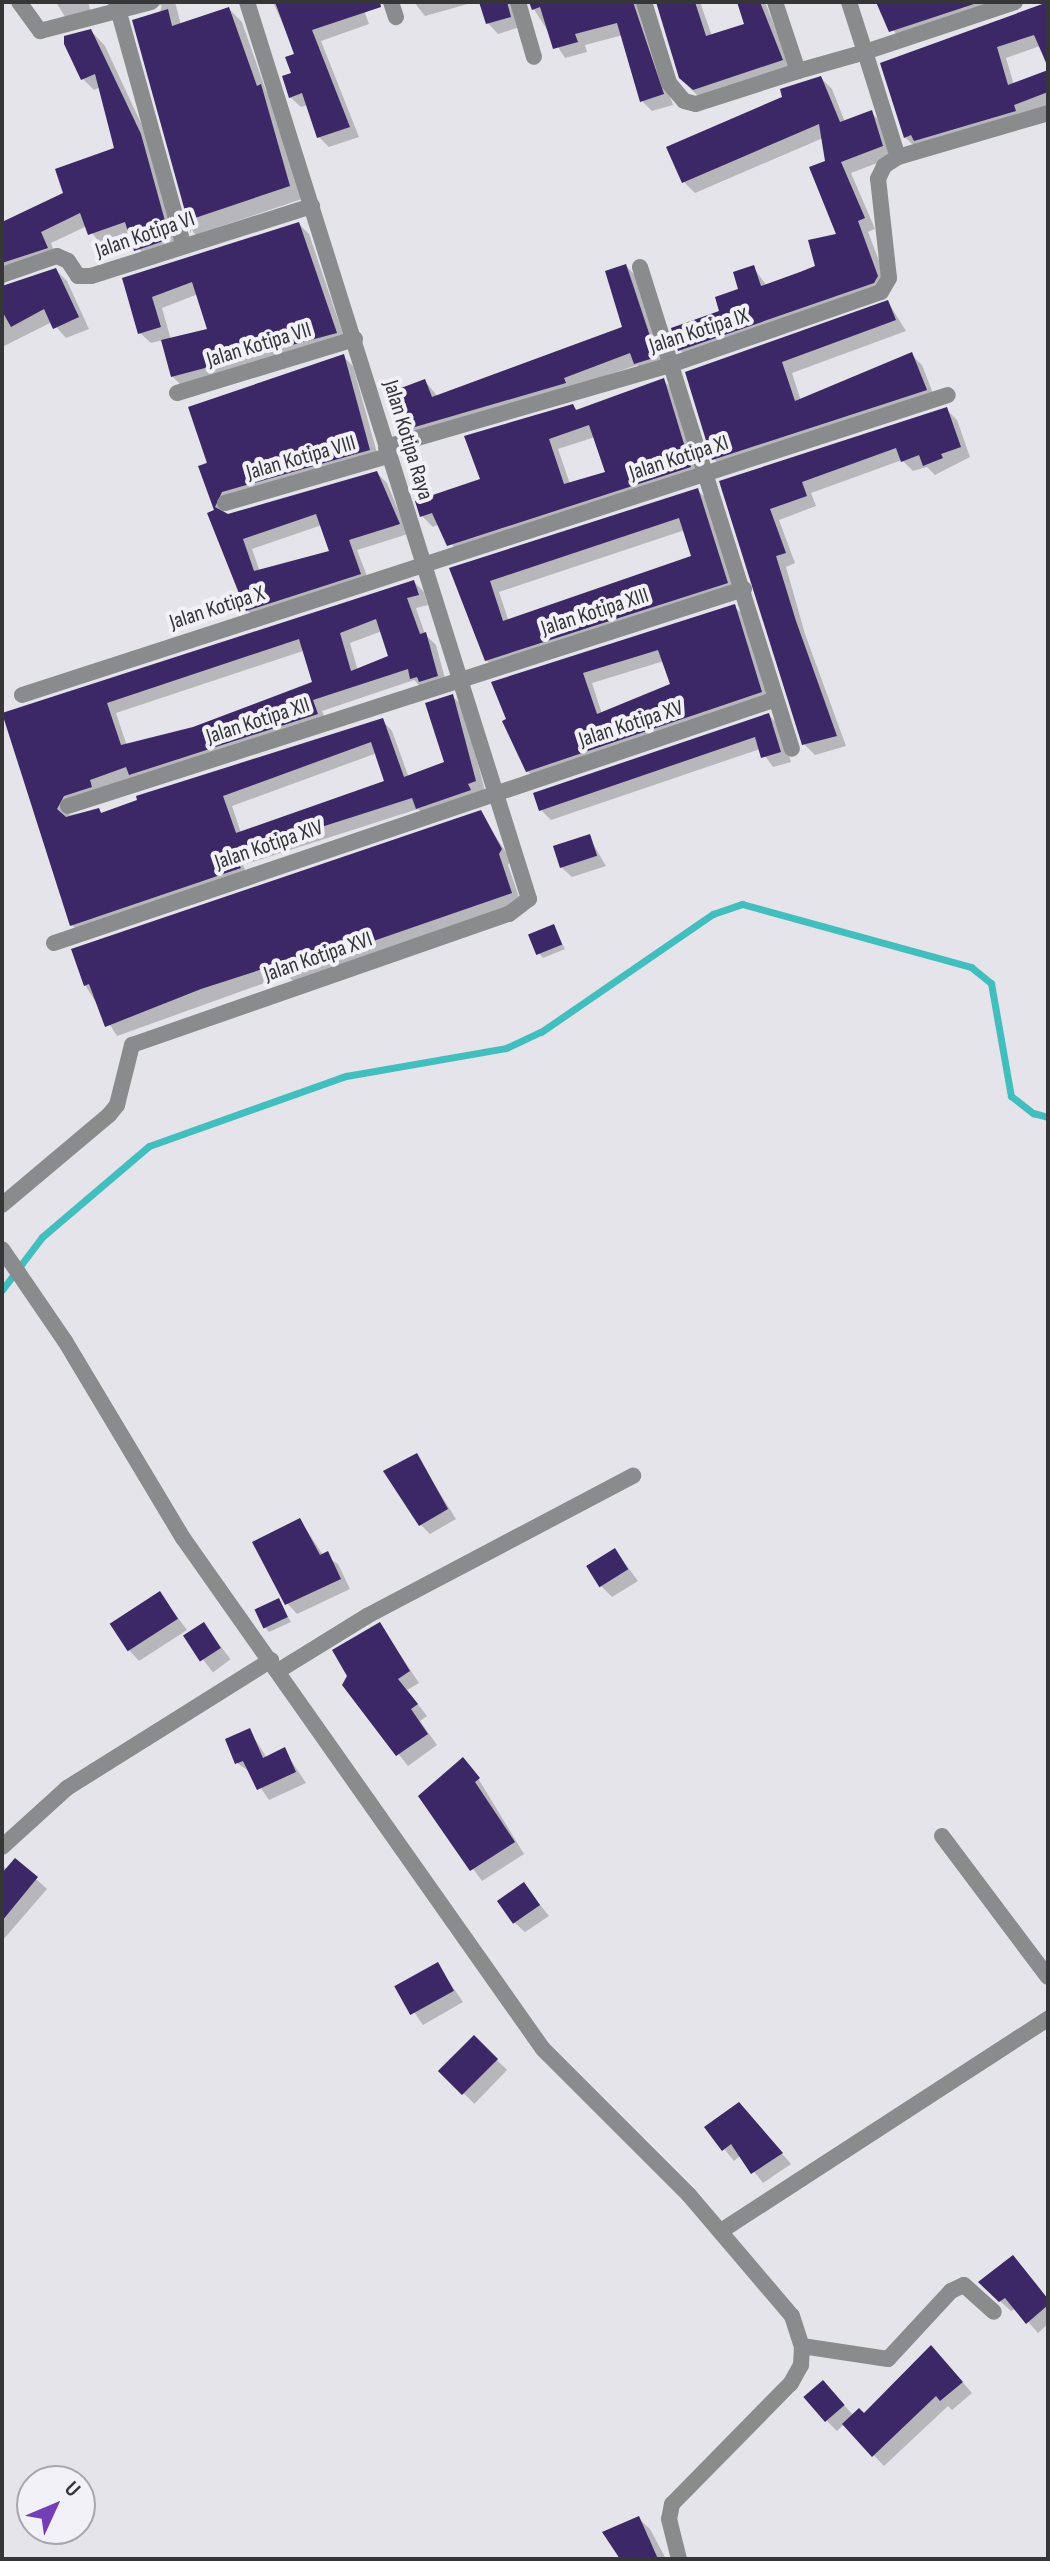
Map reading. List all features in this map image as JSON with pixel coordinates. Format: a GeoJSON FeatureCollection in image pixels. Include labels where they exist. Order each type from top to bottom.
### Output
{"type":"FeatureCollection","features":[{"type":"Feature","properties":{"kind":"street"},"geometry":{"type":"LineString","coordinates":[[23,10],[40,31],[118,7],[151,2]]}},
{"type":"Feature","properties":{"kind":"street","name":"Jalan Kotipa Raya"},"geometry":{"type":"LineString","coordinates":[[247,2],[355,339],[387,452],[530,890]]}},
{"type":"Feature","properties":{"kind":"street"},"geometry":{"type":"LineString","coordinates":[[518,2],[534,57]]}},
{"type":"Feature","properties":{"kind":"street"},"geometry":{"type":"LineString","coordinates":[[644,2],[669,83],[684,101],[696,104],[1015,2]]}},
{"type":"Feature","properties":{"kind":"street"},"geometry":{"type":"LineString","coordinates":[[775,2],[798,71]]}},
{"type":"Feature","properties":{"kind":"street"},"geometry":{"type":"LineString","coordinates":[[849,2],[898,157],[1048,113]]}},
{"type":"Feature","properties":{"kind":"street"},"geometry":{"type":"LineString","coordinates":[[118,7],[183,244]]}},
{"type":"Feature","properties":{"kind":"street","name":"Jalan Kotipa IX"},"geometry":{"type":"LineString","coordinates":[[387,452],[673,364],[881,292],[889,278],[878,179],[884,166],[898,157]]}},
{"type":"Feature","properties":{"kind":"street","name":"Jalan Kotipa VI"},"geometry":{"type":"LineString","coordinates":[[2,275],[57,256],[68,261],[78,276],[91,276],[183,244],[312,206]]}},
{"type":"Feature","properties":{"kind":"street"},"geometry":{"type":"LineString","coordinates":[[640,267],[708,471],[792,749]]}},
{"type":"Feature","properties":{"kind":"street","name":"Jalan Kotipa VII"},"geometry":{"type":"LineString","coordinates":[[177,393],[355,339]]}},
{"type":"Feature","properties":{"kind":"street","name":"Jalan Kotipa XI"},"geometry":{"type":"LineString","coordinates":[[425,564],[948,395]]}},
{"type":"Feature","properties":{"kind":"street","name":"Jalan Kotipa VIII"},"geometry":{"type":"LineString","coordinates":[[225,503],[387,452]]}},
{"type":"Feature","properties":{"kind":"street","name":"Jalan Kotipa X"},"geometry":{"type":"LineString","coordinates":[[22,695],[425,564]]}},
{"type":"Feature","properties":{"kind":"street","name":"Jalan Kotipa XIII"},"geometry":{"type":"LineString","coordinates":[[460,679],[744,589]]}},
{"type":"Feature","properties":{"kind":"street","name":"Jalan Kotipa XII"},"geometry":{"type":"LineString","coordinates":[[68,806],[460,679]]}},
{"type":"Feature","properties":{"kind":"street","name":"Jalan Kotipa XV"},"geometry":{"type":"LineString","coordinates":[[499,790],[776,699]]}},
{"type":"Feature","properties":{"kind":"street","name":"Jalan Kotipa XIV"},"geometry":{"type":"LineString","coordinates":[[54,943],[499,790]]}},
{"type":"Feature","properties":{"kind":"street","name":"Jalan Kotipa XVI"},"geometry":{"type":"LineString","coordinates":[[2,1205],[109,1115],[117,1105],[128,1050],[141,1040],[509,914],[526,904],[530,890]]}},
{"type":"Feature","properties":{"kind":"street"},"geometry":{"type":"LineString","coordinates":[[4,1254],[183,1538],[543,2049],[721,2231],[770,2284],[792,2316],[802,2346],[801,2365],[791,2383],[677,2494],[669,2519],[679,2559]]}},
{"type":"Feature","properties":{"kind":"street"},"geometry":{"type":"LineString","coordinates":[[6,1835],[89,1773],[274,1665],[633,1476]]}},
{"type":"Feature","properties":{"kind":"street"},"geometry":{"type":"LineString","coordinates":[[942,1836],[1048,1977]]}},
{"type":"Feature","properties":{"kind":"street"},"geometry":{"type":"LineString","coordinates":[[721,2231],[1048,2019]]}},
{"type":"Feature","properties":{"kind":"street"},"geometry":{"type":"LineString","coordinates":[[802,2346],[888,2359],[951,2291],[964,2285],[994,2312]]}},
{"type":"Feature","properties":{"kind":"building"},"geometry":{"type":"Polygon","coordinates":[[[275,2],[380,2],[381,7],[312,30],[350,127],[317,138],[302,93],[289,98],[282,76],[291,73],[285,57],[294,54],[275,2]]]}},
{"type":"Feature","properties":{"kind":"building"},"geometry":{"type":"Polygon","coordinates":[[[479,2],[507,2],[511,17],[486,24],[479,2]]]}},
{"type":"Feature","properties":{"kind":"building"},"geometry":{"type":"Polygon","coordinates":[[[529,2],[633,2],[664,94],[640,102],[617,23],[575,34],[578,42],[553,49],[540,7],[532,10],[529,2]]]}},
{"type":"Feature","properties":{"kind":"building"},"geometry":{"type":"Polygon","coordinates":[[[656,2],[695,2],[706,36],[744,24],[737,2],[760,2],[783,60],[693,90],[679,78],[656,2]]]}},
{"type":"Feature","properties":{"kind":"building"},"geometry":{"type":"Polygon","coordinates":[[[876,2],[980,2],[889,32],[876,2]]]}},
{"type":"Feature","properties":{"kind":"building"},"geometry":{"type":"Polygon","coordinates":[[[1048,2],[1048,67],[1034,35],[997,47],[1008,85],[1048,70],[1048,92],[1014,105],[1016,111],[914,141],[911,135],[904,138],[880,63],[1048,2]]]}},
{"type":"Feature","properties":{"kind":"building"},"geometry":{"type":"Polygon","coordinates":[[[229,7],[257,86],[261,84],[290,186],[189,220],[191,233],[132,20],[168,9],[172,26],[229,7]]]}},
{"type":"Feature","properties":{"kind":"building"},"geometry":{"type":"Polygon","coordinates":[[[91,29],[141,134],[170,239],[134,251],[125,222],[88,235],[80,213],[41,232],[48,248],[2,263],[2,222],[63,193],[55,169],[114,148],[95,74],[81,80],[64,44],[64,36],[91,29]]]}},
{"type":"Feature","properties":{"kind":"building"},"geometry":{"type":"Polygon","coordinates":[[[821,76],[840,122],[872,110],[883,146],[841,162],[865,218],[858,221],[878,276],[874,283],[678,351],[671,328],[719,311],[715,297],[738,289],[733,272],[754,265],[761,286],[800,272],[815,266],[808,240],[836,234],[809,167],[825,161],[819,124],[682,183],[666,147],[782,97],[780,89],[821,76]]]}},
{"type":"Feature","properties":{"kind":"building"},"geometry":{"type":"Polygon","coordinates":[[[299,222],[337,333],[171,377],[161,340],[207,329],[192,282],[152,297],[161,327],[138,334],[122,278],[299,222]]]}},
{"type":"Feature","properties":{"kind":"building"},"geometry":{"type":"Polygon","coordinates":[[[626,264],[657,357],[634,364],[630,353],[564,378],[566,383],[408,429],[393,391],[425,379],[432,397],[622,327],[605,271],[626,264]]]}},
{"type":"Feature","properties":{"kind":"building"},"geometry":{"type":"Polygon","coordinates":[[[56,268],[79,317],[53,329],[44,309],[11,327],[2,311],[2,286],[56,268]]]}},
{"type":"Feature","properties":{"kind":"building"},"geometry":{"type":"Polygon","coordinates":[[[888,300],[896,320],[782,362],[795,401],[912,352],[927,390],[712,460],[685,372],[888,300]]]}},
{"type":"Feature","properties":{"kind":"building"},"geometry":{"type":"Polygon","coordinates":[[[344,354],[370,450],[222,492],[215,507],[228,514],[377,471],[400,524],[349,540],[361,574],[246,611],[207,513],[214,510],[198,466],[207,463],[188,407],[344,354]],[[316,514],[243,539],[254,571],[329,551],[316,514]]]}},
{"type":"Feature","properties":{"kind":"building"},"geometry":{"type":"Polygon","coordinates":[[[664,378],[691,467],[447,546],[432,513],[420,517],[415,501],[480,479],[464,436],[573,404],[576,410],[664,378]],[[589,425],[549,439],[564,484],[605,472],[589,425]]]}},
{"type":"Feature","properties":{"kind":"building"},"geometry":{"type":"Polygon","coordinates":[[[947,407],[961,447],[941,454],[943,458],[923,466],[919,455],[901,462],[896,448],[802,482],[807,496],[770,509],[786,553],[776,556],[837,736],[802,745],[719,481],[947,407]]]}},
{"type":"Feature","properties":{"kind":"building"},"geometry":{"type":"Polygon","coordinates":[[[698,488],[728,583],[485,661],[449,568],[698,488]],[[679,518],[490,581],[503,621],[691,556],[679,518]]]}},
{"type":"Feature","properties":{"kind":"building"},"geometry":{"type":"Polygon","coordinates":[[[414,580],[419,595],[407,598],[420,634],[426,632],[438,676],[419,682],[417,677],[410,679],[408,669],[313,700],[318,714],[129,775],[126,767],[90,780],[92,787],[64,796],[57,809],[66,817],[99,808],[101,813],[137,800],[136,796],[383,718],[404,777],[444,762],[425,703],[453,694],[476,781],[468,784],[471,790],[416,809],[412,798],[234,855],[241,868],[70,926],[2,713],[414,580]],[[376,619],[340,633],[351,671],[388,656],[376,619]],[[299,639],[107,703],[121,745],[193,727],[312,682],[299,639]],[[371,742],[223,796],[236,833],[384,781],[371,742]]]}},
{"type":"Feature","properties":{"kind":"building"},"geometry":{"type":"Polygon","coordinates":[[[735,604],[762,692],[526,772],[502,721],[506,719],[491,682],[735,604]],[[658,650],[583,673],[597,714],[670,684],[658,650]]]}},
{"type":"Feature","properties":{"kind":"building"},"geometry":{"type":"Polygon","coordinates":[[[769,713],[781,752],[761,758],[755,737],[539,811],[533,793],[769,713]]]}},
{"type":"Feature","properties":{"kind":"building"},"geometry":{"type":"Polygon","coordinates":[[[481,810],[502,849],[499,854],[512,893],[301,966],[281,972],[278,964],[201,989],[105,1027],[89,984],[84,986],[71,949],[481,810]]]}},
{"type":"Feature","properties":{"kind":"building"},"geometry":{"type":"Polygon","coordinates":[[[590,834],[597,856],[560,868],[553,846],[590,834]]]}},
{"type":"Feature","properties":{"kind":"building"},"geometry":{"type":"Polygon","coordinates":[[[554,924],[562,944],[536,955],[528,934],[554,924]]]}},
{"type":"Feature","properties":{"kind":"building"},"geometry":{"type":"Polygon","coordinates":[[[417,1453],[448,1509],[419,1526],[383,1471],[417,1453]]]}},
{"type":"Feature","properties":{"kind":"building"},"geometry":{"type":"Polygon","coordinates":[[[300,1518],[320,1555],[328,1551],[341,1579],[285,1605],[252,1542],[300,1518]]]}},
{"type":"Feature","properties":{"kind":"building"},"geometry":{"type":"Polygon","coordinates":[[[615,1548],[628,1569],[599,1587],[586,1566],[615,1548]]]}},
{"type":"Feature","properties":{"kind":"building"},"geometry":{"type":"Polygon","coordinates":[[[160,1591],[178,1619],[128,1651],[110,1624],[160,1591]]]}},
{"type":"Feature","properties":{"kind":"building"},"geometry":{"type":"Polygon","coordinates":[[[279,1598],[288,1617],[263,1628],[255,1609],[279,1598]]]}},
{"type":"Feature","properties":{"kind":"building"},"geometry":{"type":"Polygon","coordinates":[[[204,1622],[221,1648],[200,1662],[183,1636],[204,1622]]]}},
{"type":"Feature","properties":{"kind":"building"},"geometry":{"type":"Polygon","coordinates":[[[380,1622],[410,1671],[398,1679],[418,1704],[411,1709],[428,1734],[396,1756],[342,1685],[347,1676],[332,1650],[380,1622]]]}},
{"type":"Feature","properties":{"kind":"building"},"geometry":{"type":"Polygon","coordinates":[[[250,1728],[263,1758],[285,1747],[296,1772],[257,1790],[243,1761],[235,1764],[225,1739],[250,1728]]]}},
{"type":"Feature","properties":{"kind":"building"},"geometry":{"type":"Polygon","coordinates":[[[463,1757],[480,1778],[475,1782],[515,1842],[470,1871],[418,1796],[463,1757]]]}},
{"type":"Feature","properties":{"kind":"building"},"geometry":{"type":"Polygon","coordinates":[[[15,1858],[38,1877],[2,1921],[2,1873],[15,1858]]]}},
{"type":"Feature","properties":{"kind":"building"},"geometry":{"type":"Polygon","coordinates":[[[524,1882],[540,1905],[513,1924],[497,1901],[524,1882]]]}},
{"type":"Feature","properties":{"kind":"building"},"geometry":{"type":"Polygon","coordinates":[[[438,1962],[454,1991],[410,2015],[394,1986],[438,1962]]]}},
{"type":"Feature","properties":{"kind":"building"},"geometry":{"type":"Polygon","coordinates":[[[474,2035],[498,2059],[462,2095],[438,2071],[474,2035]]]}},
{"type":"Feature","properties":{"kind":"building"},"geometry":{"type":"Polygon","coordinates":[[[739,2102],[783,2153],[751,2174],[731,2144],[722,2151],[704,2127],[739,2102]]]}},
{"type":"Feature","properties":{"kind":"building"},"geometry":{"type":"Polygon","coordinates":[[[1013,2255],[1048,2299],[1048,2305],[1026,2324],[1005,2298],[999,2302],[978,2282],[1013,2255]]]}},
{"type":"Feature","properties":{"kind":"building"},"geometry":{"type":"Polygon","coordinates":[[[931,2345],[963,2382],[940,2401],[936,2396],[872,2457],[842,2424],[859,2408],[864,2413],[931,2345]]]}},
{"type":"Feature","properties":{"kind":"building"},"geometry":{"type":"Polygon","coordinates":[[[823,2380],[845,2405],[825,2422],[803,2397],[823,2380]]]}},
{"type":"Feature","properties":{"kind":"building"},"geometry":{"type":"Polygon","coordinates":[[[639,2516],[658,2559],[620,2559],[602,2532],[639,2516]]]}},
{"type":"Feature","properties":{"kind":"waterway"},"geometry":{"type":"LineString","coordinates":[[2,1290],[42,1237],[149,1146],[346,1076],[506,1048],[541,1032],[713,914],[742,904],[971,967],[991,983],[1011,1096],[1033,1113],[1048,1117]]}}]}
